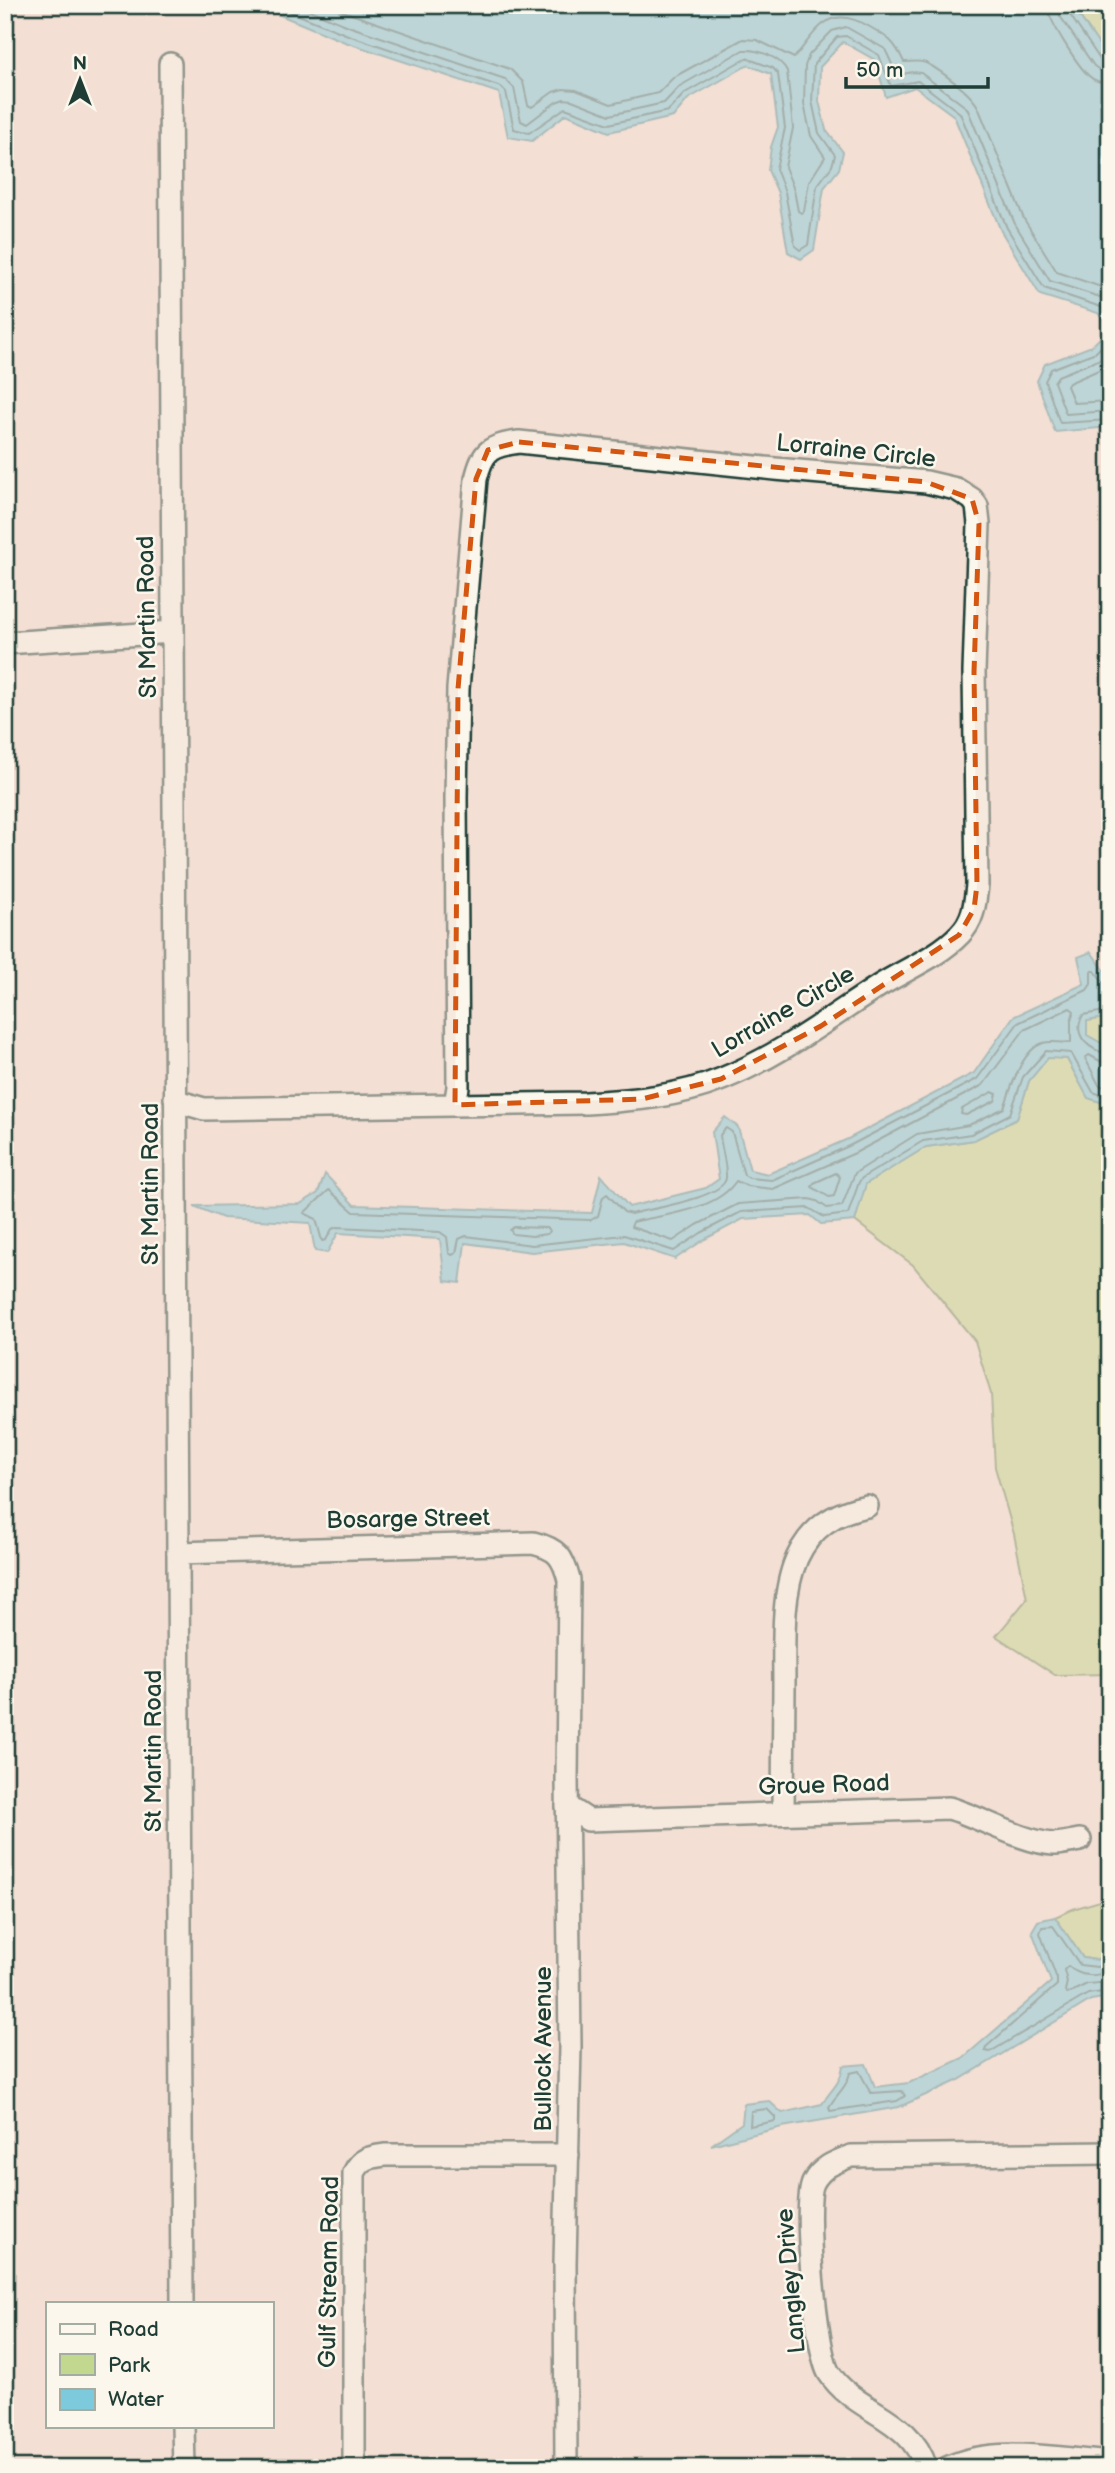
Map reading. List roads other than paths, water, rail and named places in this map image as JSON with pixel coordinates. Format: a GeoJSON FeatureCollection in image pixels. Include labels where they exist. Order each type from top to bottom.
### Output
{"type":"FeatureCollection","features":[{"type":"Feature","properties":{"kind":"street","name":"St Martin Road"},"geometry":{"type":"LineString","coordinates":[[170,64],[183,2302]]}},
{"type":"Feature","properties":{"kind":"street","name":"Lorraine Circle"},"geometry":{"type":"LineString","coordinates":[[175,1098],[204,1109],[586,1103],[642,1099],[722,1079],[767,1057],[821,1026],[881,985],[931,957],[959,935],[975,909],[977,885],[974,672],[979,524],[977,506],[972,499],[956,489],[926,482],[775,470],[544,443],[498,444],[488,450],[480,460],[475,479],[458,689],[458,1087],[455,1105]]}},
{"type":"Feature","properties":{"kind":"street"},"geometry":{"type":"LineString","coordinates":[[5,643],[173,632]]}},
{"type":"Feature","properties":{"kind":"street"},"geometry":{"type":"LineString","coordinates":[[783,1813],[784,1626],[797,1558],[812,1536],[831,1517],[846,1510],[867,1506]]}},
{"type":"Feature","properties":{"kind":"street","name":"Bosarge Street"},"geometry":{"type":"LineString","coordinates":[[178,1553],[533,1543],[556,1553],[564,1562],[569,1580],[568,1631]]}},
{"type":"Feature","properties":{"kind":"street","name":"Bullock Avenue"},"geometry":{"type":"LineString","coordinates":[[566,2468],[565,2263],[570,2006],[568,1631]]}},
{"type":"Feature","properties":{"kind":"street","name":"Groue Road"},"geometry":{"type":"LineString","coordinates":[[567,1807],[589,1820],[949,1808],[1036,1841],[1054,1844],[1080,1840]]}},
{"type":"Feature","properties":{"kind":"street","name":"Langley Drive"},"geometry":{"type":"LineString","coordinates":[[926,2468],[913,2441],[897,2424],[855,2399],[838,2385],[827,2371],[816,2311],[810,2243],[809,2202],[812,2185],[821,2171],[833,2162],[851,2156],[1110,2153]]}},
{"type":"Feature","properties":{"kind":"street","name":"Gulf Stream Road"},"geometry":{"type":"LineString","coordinates":[[354,2468],[354,2172],[358,2164],[365,2158],[385,2155],[568,2155]]}},
{"type":"Feature","properties":{"kind":"street"},"geometry":{"type":"LineString","coordinates":[[183,2428],[184,2468]]}},
{"type":"Feature","properties":{"kind":"street"},"geometry":{"type":"LineString","coordinates":[[947,2468],[979,2457],[1003,2456],[1110,2463]]}},
{"type":"Feature","properties":{"kind":"water"},"geometry":{"type":"Polygon","coordinates":[[[256,5],[1072,5],[1110,61],[1110,427],[1055,432],[1037,381],[1045,364],[1092,346],[1109,329],[1098,313],[1040,295],[1001,231],[954,116],[915,87],[886,97],[875,60],[843,42],[820,67],[819,101],[826,130],[843,152],[839,169],[824,188],[814,250],[801,259],[788,252],[778,193],[768,170],[771,147],[778,127],[771,74],[748,65],[688,99],[673,117],[609,132],[566,114],[532,141],[508,137],[499,93],[345,42],[256,5]]]}},
{"type":"Feature","properties":{"kind":"water"},"geometry":{"type":"Polygon","coordinates":[[[1091,952],[1110,978],[1110,1017],[1087,1021],[1087,1035],[1110,1048],[1110,1105],[1088,1098],[1067,1059],[1048,1058],[1029,1081],[1017,1119],[974,1140],[926,1147],[866,1184],[855,1221],[821,1224],[810,1215],[743,1219],[675,1259],[624,1242],[532,1252],[465,1243],[460,1283],[445,1281],[440,1239],[338,1233],[327,1253],[315,1251],[310,1223],[223,1218],[194,1206],[300,1204],[318,1193],[325,1174],[354,1205],[592,1213],[601,1175],[629,1207],[706,1188],[719,1179],[712,1132],[725,1117],[738,1127],[750,1170],[768,1174],[848,1139],[974,1073],[1013,1017],[1084,984],[1078,957],[1091,952]]]}},
{"type":"Feature","properties":{"kind":"water"},"geometry":{"type":"Polygon","coordinates":[[[1055,1917],[1083,1958],[1096,1960],[1110,1953],[1110,1997],[1091,2000],[959,2080],[899,2107],[782,2127],[711,2145],[742,2123],[744,2104],[769,2101],[782,2113],[822,2104],[838,2082],[843,2066],[866,2064],[875,2087],[909,2083],[963,2058],[1051,1982],[1032,1931],[1038,1921],[1055,1917]]]}}]}
